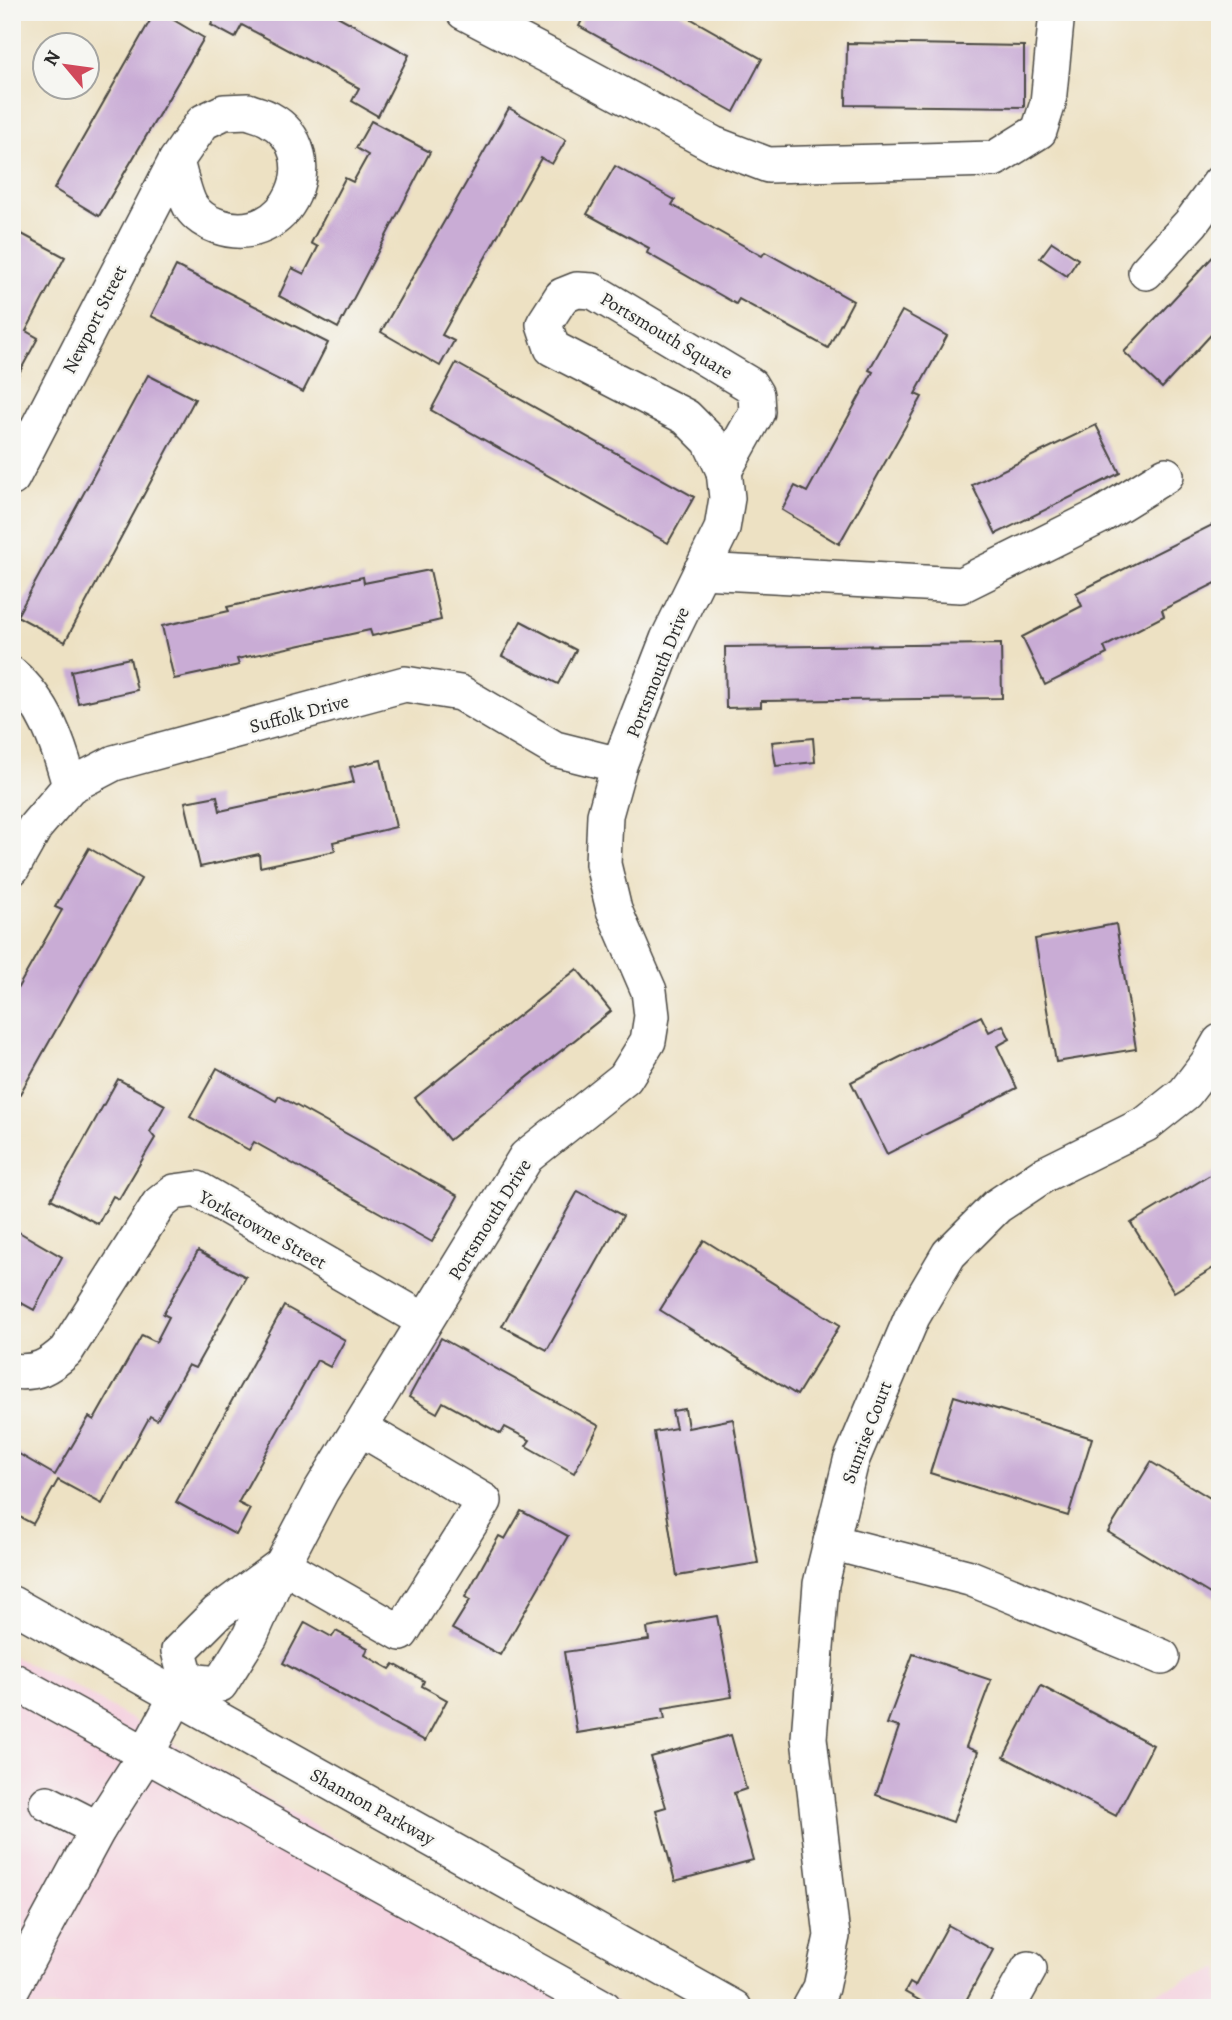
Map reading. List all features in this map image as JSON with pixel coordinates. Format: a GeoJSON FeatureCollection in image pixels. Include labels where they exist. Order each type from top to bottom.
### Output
{"type":"FeatureCollection","features":[{"type":"Feature","properties":{"kind":"street"},"geometry":{"type":"LineString","coordinates":[[464,12],[510,22],[713,144],[768,165],[994,159],[1039,131],[1048,103],[1057,12]]}},
{"type":"Feature","properties":{"kind":"street","name":"Newport Street"},"geometry":{"type":"LineString","coordinates":[[12,478],[176,161]]}},
{"type":"Feature","properties":{"kind":"street"},"geometry":{"type":"LineString","coordinates":[[1146,272],[1191,223],[1220,183]]}},
{"type":"Feature","properties":{"kind":"street","name":"Portsmouth Square"},"geometry":{"type":"LineString","coordinates":[[577,290],[593,291],[750,385],[756,395],[757,412],[724,471],[710,442],[687,417],[551,348],[544,324],[562,296],[577,290]]}},
{"type":"Feature","properties":{"kind":"street","name":"Portsmouth Drive"},"geometry":{"type":"LineString","coordinates":[[282,1565],[217,1613],[179,1651],[182,1688],[220,1684],[250,1636],[282,1565],[321,1491],[526,1157],[625,1078],[648,1041],[652,1016],[649,991],[614,910],[603,864],[605,815],[619,765],[668,639],[722,529],[727,498],[724,471]]}},
{"type":"Feature","properties":{"kind":"street"},"geometry":{"type":"LineString","coordinates":[[701,571],[961,585],[1100,516],[1166,475]]}},
{"type":"Feature","properties":{"kind":"street"},"geometry":{"type":"LineString","coordinates":[[12,675],[44,714],[60,747],[70,786]]}},
{"type":"Feature","properties":{"kind":"street","name":"Suffolk Drive"},"geometry":{"type":"LineString","coordinates":[[12,868],[35,827],[70,786],[114,763],[405,684],[460,694],[555,749],[619,765]]}},
{"type":"Feature","properties":{"kind":"street","name":"Sunrise Court"},"geometry":{"type":"LineString","coordinates":[[810,2008],[821,1988],[832,1936],[809,1738],[821,1584],[851,1461],[912,1317],[949,1254],[997,1206],[1045,1174],[1146,1124],[1185,1093],[1220,1042]]}},
{"type":"Feature","properties":{"kind":"street","name":"Yorketowne Street"},"geometry":{"type":"LineString","coordinates":[[12,1371],[29,1373],[49,1366],[66,1351],[159,1204],[174,1192],[185,1190],[197,1189],[425,1321]]}},
{"type":"Feature","properties":{"kind":"street"},"geometry":{"type":"LineString","coordinates":[[282,1565],[401,1633],[484,1501],[360,1428]]}},
{"type":"Feature","properties":{"kind":"street"},"geometry":{"type":"LineString","coordinates":[[831,1542],[970,1578],[1161,1657]]}},
{"type":"Feature","properties":{"kind":"street","name":"Shannon Parkway"},"geometry":{"type":"LineString","coordinates":[[12,1605],[182,1688],[734,2008]]}},
{"type":"Feature","properties":{"kind":"street"},"geometry":{"type":"LineString","coordinates":[[12,1679],[604,2008]]}},
{"type":"Feature","properties":{"kind":"street"},"geometry":{"type":"LineString","coordinates":[[12,1988],[98,1829],[146,1754],[182,1688]]}},
{"type":"Feature","properties":{"kind":"street"},"geometry":{"type":"LineString","coordinates":[[47,1803],[98,1829]]}},
{"type":"Feature","properties":{"kind":"street"},"geometry":{"type":"LineString","coordinates":[[1007,2008],[1029,1969]]}},
{"type":"Feature","properties":{"kind":"shaded area"},"geometry":{"type":"Polygon","coordinates":[[[12,1656],[69,1683],[628,2008],[12,2008],[12,1656]]]}},
{"type":"Feature","properties":{"kind":"shaded area"},"geometry":{"type":"Polygon","coordinates":[[[1220,1968],[1220,2008],[1113,2008],[1220,1968]]]}},
{"type":"Feature","properties":{"kind":"building"},"geometry":{"type":"Polygon","coordinates":[[[155,12],[160,12],[204,38],[99,216],[54,189],[155,12]]]}},
{"type":"Feature","properties":{"kind":"building"},"geometry":{"type":"Polygon","coordinates":[[[217,12],[330,12],[409,55],[378,116],[352,101],[359,88],[242,25],[235,38],[211,25],[217,12]]]}},
{"type":"Feature","properties":{"kind":"building"},"geometry":{"type":"Polygon","coordinates":[[[586,12],[679,12],[762,59],[734,112],[579,26],[586,12]]]}},
{"type":"Feature","properties":{"kind":"building"},"geometry":{"type":"Polygon","coordinates":[[[847,43],[1024,46],[1024,107],[846,105],[847,43]]]}},
{"type":"Feature","properties":{"kind":"building"},"geometry":{"type":"Polygon","coordinates":[[[509,108],[566,140],[552,164],[541,158],[442,335],[454,341],[440,366],[381,332],[509,108]]]}},
{"type":"Feature","properties":{"kind":"building"},"geometry":{"type":"Polygon","coordinates":[[[371,121],[430,152],[338,328],[279,296],[292,268],[304,274],[318,247],[311,243],[345,178],[353,182],[368,155],[356,148],[371,121]]]}},
{"type":"Feature","properties":{"kind":"building"},"geometry":{"type":"Polygon","coordinates":[[[615,166],[675,200],[672,205],[762,256],[765,252],[853,301],[828,348],[739,299],[736,304],[647,253],[649,248],[587,214],[615,166]]]}},
{"type":"Feature","properties":{"kind":"building"},"geometry":{"type":"Polygon","coordinates":[[[18,232],[65,257],[26,331],[38,338],[12,386],[12,243],[18,232]]]}},
{"type":"Feature","properties":{"kind":"building"},"geometry":{"type":"Polygon","coordinates":[[[1052,242],[1078,259],[1067,276],[1040,258],[1052,242]]]}},
{"type":"Feature","properties":{"kind":"building"},"geometry":{"type":"Polygon","coordinates":[[[1220,249],[1220,325],[1162,388],[1124,352],[1220,249]]]}},
{"type":"Feature","properties":{"kind":"building"},"geometry":{"type":"Polygon","coordinates":[[[176,266],[328,343],[303,392],[151,316],[176,266]]]}},
{"type":"Feature","properties":{"kind":"building"},"geometry":{"type":"Polygon","coordinates":[[[902,311],[947,336],[915,394],[922,397],[839,544],[782,510],[795,486],[807,492],[873,372],[869,370],[902,311]]]}},
{"type":"Feature","properties":{"kind":"building"},"geometry":{"type":"Polygon","coordinates":[[[456,363],[694,497],[668,543],[431,410],[456,363]]]}},
{"type":"Feature","properties":{"kind":"building"},"geometry":{"type":"Polygon","coordinates":[[[148,375],[195,399],[65,642],[17,616],[148,375]]]}},
{"type":"Feature","properties":{"kind":"building"},"geometry":{"type":"Polygon","coordinates":[[[1096,425],[1120,473],[996,534],[972,485],[1096,425]]]}},
{"type":"Feature","properties":{"kind":"building"},"geometry":{"type":"Polygon","coordinates":[[[1220,521],[1220,581],[1162,610],[1164,616],[1104,647],[1107,654],[1045,685],[1022,637],[1082,606],[1076,593],[1220,521]]]}},
{"type":"Feature","properties":{"kind":"building"},"geometry":{"type":"Polygon","coordinates":[[[430,570],[441,620],[372,636],[370,630],[237,659],[239,665],[174,679],[162,626],[229,611],[227,607],[363,577],[364,583],[430,570]]]}},
{"type":"Feature","properties":{"kind":"building"},"geometry":{"type":"Polygon","coordinates":[[[521,621],[576,650],[558,684],[502,656],[521,621]]]}},
{"type":"Feature","properties":{"kind":"building"},"geometry":{"type":"Polygon","coordinates":[[[1001,644],[1002,698],[761,701],[761,707],[726,708],[725,647],[1001,644]]]}},
{"type":"Feature","properties":{"kind":"building"},"geometry":{"type":"Polygon","coordinates":[[[130,658],[137,690],[78,703],[71,671],[130,658]]]}},
{"type":"Feature","properties":{"kind":"building"},"geometry":{"type":"Polygon","coordinates":[[[813,738],[815,762],[776,766],[772,742],[813,738]]]}},
{"type":"Feature","properties":{"kind":"building"},"geometry":{"type":"Polygon","coordinates":[[[381,760],[396,827],[333,842],[335,851],[260,867],[259,854],[200,867],[185,802],[217,796],[220,811],[354,782],[350,767],[381,760]]]}},
{"type":"Feature","properties":{"kind":"building"},"geometry":{"type":"Polygon","coordinates":[[[89,848],[141,879],[12,1108],[12,998],[62,910],[55,907],[89,848]]]}},
{"type":"Feature","properties":{"kind":"building"},"geometry":{"type":"Polygon","coordinates":[[[1116,924],[1136,1049],[1056,1062],[1035,939],[1116,924]]]}},
{"type":"Feature","properties":{"kind":"building"},"geometry":{"type":"Polygon","coordinates":[[[577,969],[611,1011],[449,1140],[415,1098],[577,969]]]}},
{"type":"Feature","properties":{"kind":"building"},"geometry":{"type":"Polygon","coordinates":[[[981,1016],[989,1032],[1003,1025],[1010,1039],[997,1046],[1017,1088],[887,1154],[851,1082],[981,1016]]]}},
{"type":"Feature","properties":{"kind":"building"},"geometry":{"type":"Polygon","coordinates":[[[217,1068],[276,1101],[279,1096],[458,1196],[432,1242],[254,1142],[249,1150],[190,1117],[217,1068]]]}},
{"type":"Feature","properties":{"kind":"building"},"geometry":{"type":"Polygon","coordinates":[[[118,1079],[165,1105],[150,1132],[155,1138],[119,1199],[113,1196],[98,1224],[51,1199],[118,1079]]]}},
{"type":"Feature","properties":{"kind":"building"},"geometry":{"type":"Polygon","coordinates":[[[1220,1169],[1220,1264],[1174,1292],[1131,1223],[1220,1169]]]}},
{"type":"Feature","properties":{"kind":"building"},"geometry":{"type":"Polygon","coordinates":[[[578,1191],[623,1216],[547,1350],[502,1326],[578,1191]]]}},
{"type":"Feature","properties":{"kind":"building"},"geometry":{"type":"Polygon","coordinates":[[[12,1228],[62,1257],[34,1310],[12,1298],[12,1228]]]}},
{"type":"Feature","properties":{"kind":"building"},"geometry":{"type":"Polygon","coordinates":[[[704,1240],[840,1325],[797,1395],[660,1310],[704,1240]]]}},
{"type":"Feature","properties":{"kind":"building"},"geometry":{"type":"Polygon","coordinates":[[[198,1251],[246,1277],[195,1368],[188,1365],[157,1420],[150,1416],[102,1504],[58,1480],[33,1524],[12,1513],[12,1450],[55,1475],[89,1417],[94,1420],[142,1335],[156,1342],[169,1317],[163,1314],[198,1251]]]}},
{"type":"Feature","properties":{"kind":"building"},"geometry":{"type":"Polygon","coordinates":[[[284,1306],[345,1340],[330,1367],[317,1360],[238,1503],[250,1509],[236,1535],[176,1502],[284,1306]]]}},
{"type":"Feature","properties":{"kind":"building"},"geometry":{"type":"Polygon","coordinates":[[[441,1338],[599,1426],[574,1473],[526,1446],[530,1440],[505,1427],[501,1434],[443,1402],[437,1413],[409,1397],[441,1338]]]}},
{"type":"Feature","properties":{"kind":"building"},"geometry":{"type":"Polygon","coordinates":[[[954,1396],[1092,1438],[1068,1516],[930,1473],[954,1396]]]}},
{"type":"Feature","properties":{"kind":"building"},"geometry":{"type":"Polygon","coordinates":[[[685,1409],[688,1428],[733,1419],[758,1563],[677,1576],[654,1432],[676,1428],[672,1411],[685,1409]]]}},
{"type":"Feature","properties":{"kind":"building"},"geometry":{"type":"Polygon","coordinates":[[[1151,1462],[1220,1504],[1220,1600],[1108,1532],[1151,1462]]]}},
{"type":"Feature","properties":{"kind":"building"},"geometry":{"type":"Polygon","coordinates":[[[521,1511],[568,1536],[500,1655],[452,1629],[470,1600],[465,1597],[499,1536],[505,1539],[521,1511]]]}},
{"type":"Feature","properties":{"kind":"building"},"geometry":{"type":"Polygon","coordinates":[[[717,1616],[732,1697],[663,1708],[665,1719],[577,1733],[564,1652],[649,1640],[647,1628],[717,1616]]]}},
{"type":"Feature","properties":{"kind":"building"},"geometry":{"type":"Polygon","coordinates":[[[305,1622],[332,1637],[336,1631],[368,1648],[365,1655],[390,1669],[394,1664],[424,1681],[422,1686],[447,1700],[425,1741],[283,1663],[305,1622]]]}},
{"type":"Feature","properties":{"kind":"building"},"geometry":{"type":"Polygon","coordinates":[[[913,1654],[991,1680],[966,1747],[978,1752],[953,1822],[876,1795],[899,1727],[887,1724],[913,1654]]]}},
{"type":"Feature","properties":{"kind":"building"},"geometry":{"type":"Polygon","coordinates":[[[1041,1686],[1153,1745],[1116,1816],[1004,1757],[1041,1686]]]}},
{"type":"Feature","properties":{"kind":"building"},"geometry":{"type":"Polygon","coordinates":[[[731,1735],[746,1789],[734,1793],[753,1860],[675,1881],[656,1810],[666,1807],[651,1757],[731,1735]]]}},
{"type":"Feature","properties":{"kind":"building"},"geometry":{"type":"Polygon","coordinates":[[[948,1925],[993,1950],[962,2008],[933,2008],[905,1992],[910,1983],[915,1986],[948,1925]]]}}]}
